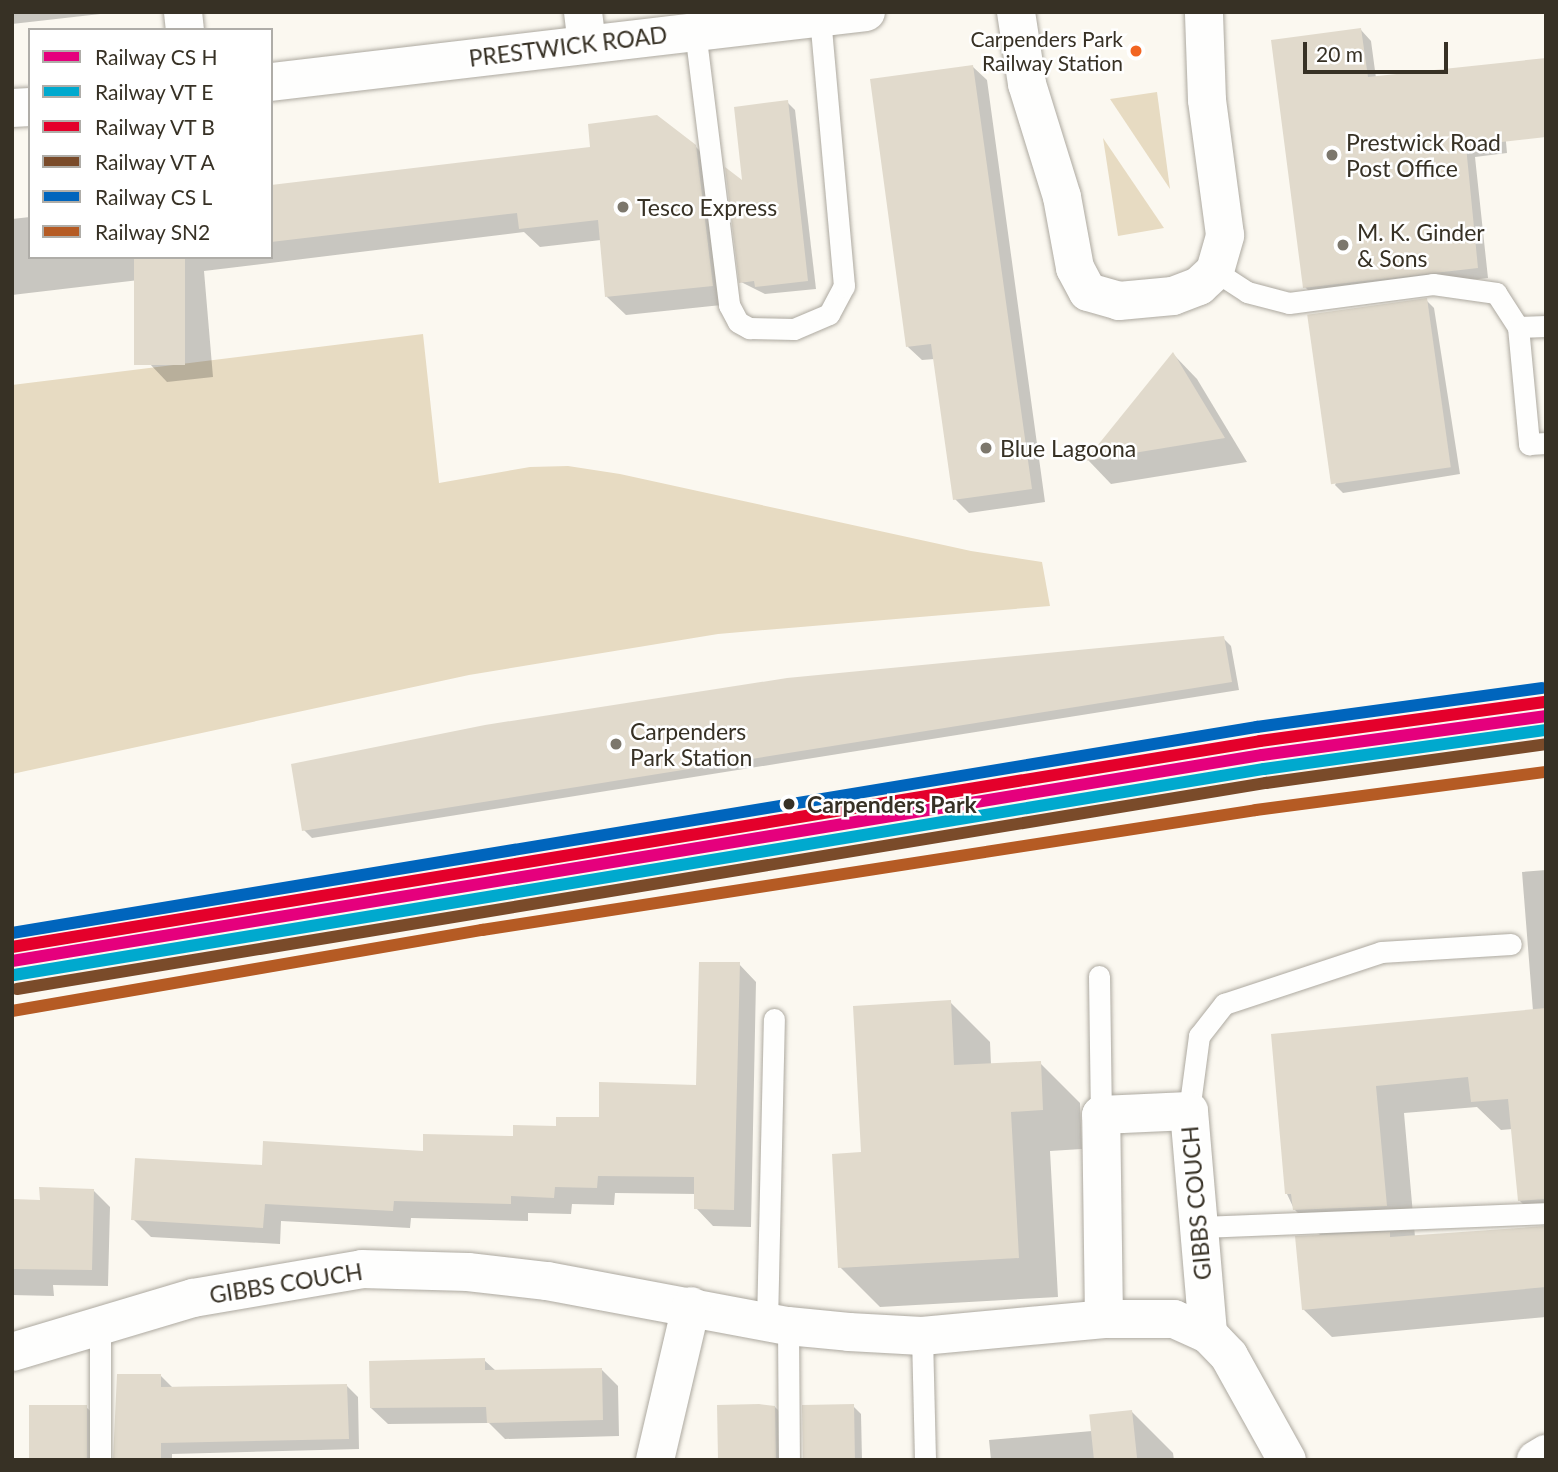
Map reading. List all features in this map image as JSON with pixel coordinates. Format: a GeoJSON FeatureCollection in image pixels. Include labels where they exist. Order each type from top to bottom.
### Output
{"type":"FeatureCollection","features":[{"type":"Feature","properties":{"kind":"street","name":"PRESTWICK ROAD"},"geometry":{"type":"LineString","coordinates":[[273,82],[585,28],[695,31],[866,12]]}},
{"type":"Feature","properties":{"kind":"street"},"geometry":{"type":"LineString","coordinates":[[1016,12],[1027,84],[1062,197],[1076,268],[1088,292],[1119,301],[1173,296],[1199,286],[1215,271],[1225,235],[1207,100],[1204,12]]}},
{"type":"Feature","properties":{"kind":"street","name":"GIBBS COUCH"},"geometry":{"type":"LineString","coordinates":[[1101,1115],[1189,1111],[1208,1334]]}},
{"type":"Feature","properties":{"kind":"street"},"geometry":{"type":"LineString","coordinates":[[1101,1115],[1104,1319]]}},
{"type":"Feature","properties":{"kind":"street","name":"GIBBS COUCH"},"geometry":{"type":"LineString","coordinates":[[12,1352],[100,1323],[193,1298],[362,1269],[481,1273],[620,1292],[777,1325],[922,1336],[1104,1319],[1174,1319],[1208,1334],[1229,1356],[1287,1460]]}},
{"type":"Feature","properties":{"kind":"street"},"geometry":{"type":"LineString","coordinates":[[655,1460],[691,1307]]}},
{"type":"Feature","properties":{"kind":"street"},"geometry":{"type":"LineString","coordinates":[[1536,1460],[1546,1454]]}},
{"type":"Feature","properties":{"kind":"lane"},"geometry":{"type":"LineString","coordinates":[[695,31],[729,305],[738,322],[749,328],[794,328],[829,314],[844,286],[820,18]]}},
{"type":"Feature","properties":{"kind":"lane"},"geometry":{"type":"LineString","coordinates":[[1215,271],[1247,292],[1289,303],[1433,284],[1496,293],[1518,327],[1529,444],[1546,443]]}},
{"type":"Feature","properties":{"kind":"lane"},"geometry":{"type":"LineString","coordinates":[[1518,327],[1546,326]]}},
{"type":"Feature","properties":{"kind":"lane"},"geometry":{"type":"LineString","coordinates":[[1189,1111],[1199,1036],[1224,1004],[1381,953],[1511,944]]}},
{"type":"Feature","properties":{"kind":"lane"},"geometry":{"type":"LineString","coordinates":[[1099,976],[1101,1115]]}},
{"type":"Feature","properties":{"kind":"lane"},"geometry":{"type":"LineString","coordinates":[[774,1019],[777,1325],[789,1460]]}},
{"type":"Feature","properties":{"kind":"lane"},"geometry":{"type":"LineString","coordinates":[[1199,1227],[1546,1213]]}},
{"type":"Feature","properties":{"kind":"lane"},"geometry":{"type":"LineString","coordinates":[[100,1323],[100,1460]]}},
{"type":"Feature","properties":{"kind":"lane"},"geometry":{"type":"LineString","coordinates":[[922,1336],[925,1460]]}},
{"type":"Feature","properties":{"kind":"shaded area"},"geometry":{"type":"Polygon","coordinates":[[[1157,92],[1170,189],[1110,99],[1157,92]]]}},
{"type":"Feature","properties":{"kind":"shaded area"},"geometry":{"type":"Polygon","coordinates":[[[1103,138],[1164,228],[1118,236],[1103,138]]]}},
{"type":"Feature","properties":{"kind":"shaded area"},"geometry":{"type":"Polygon","coordinates":[[[423,334],[439,483],[530,467],[568,466],[620,474],[971,551],[1042,562],[1050,606],[718,634],[469,675],[12,774],[12,385],[423,334]]]}},
{"type":"Feature","properties":{"kind":"building"},"geometry":{"type":"Polygon","coordinates":[[[1361,28],[1368,77],[1546,58],[1546,137],[1466,146],[1478,268],[1303,288],[1271,40],[1361,28]]]}},
{"type":"Feature","properties":{"kind":"building"},"geometry":{"type":"Polygon","coordinates":[[[973,65],[1032,489],[953,500],[931,344],[906,347],[870,79],[973,65]]]}},
{"type":"Feature","properties":{"kind":"building"},"geometry":{"type":"Polygon","coordinates":[[[788,100],[808,281],[755,287],[754,281],[739,283],[725,167],[742,180],[734,107],[788,100]]]}},
{"type":"Feature","properties":{"kind":"building"},"geometry":{"type":"Polygon","coordinates":[[[657,115],[696,145],[713,286],[605,297],[598,220],[519,229],[517,213],[273,242],[273,185],[590,147],[588,124],[657,115]]]}},
{"type":"Feature","properties":{"kind":"building"},"geometry":{"type":"Polygon","coordinates":[[[134,259],[185,259],[185,365],[134,365],[134,259]]]}},
{"type":"Feature","properties":{"kind":"building"},"geometry":{"type":"Polygon","coordinates":[[[1427,298],[1451,467],[1331,484],[1307,315],[1427,298]]]}},
{"type":"Feature","properties":{"kind":"building"},"geometry":{"type":"Polygon","coordinates":[[[1173,352],[1225,438],[1085,461],[1173,352]]]}},
{"type":"Feature","properties":{"kind":"building","name":"Carpenders Park Station"},"geometry":{"type":"Polygon","coordinates":[[[1224,636],[1232,682],[302,831],[291,764],[485,725],[787,678],[1224,636]]]}},
{"type":"Feature","properties":{"kind":"building"},"geometry":{"type":"Polygon","coordinates":[[[699,962],[740,962],[734,1210],[694,1209],[694,1177],[598,1176],[597,1188],[555,1187],[554,1198],[511,1196],[511,1204],[394,1201],[393,1211],[265,1204],[263,1228],[131,1220],[135,1158],[262,1165],[263,1141],[423,1151],[423,1134],[513,1136],[513,1125],[556,1126],[556,1117],[599,1117],[599,1082],[696,1085],[699,962]]]}},
{"type":"Feature","properties":{"kind":"building"},"geometry":{"type":"Polygon","coordinates":[[[951,1000],[954,1065],[1041,1061],[1043,1110],[1011,1112],[1019,1258],[838,1268],[832,1154],[861,1152],[853,1006],[951,1000]]]}},
{"type":"Feature","properties":{"kind":"building"},"geometry":{"type":"Polygon","coordinates":[[[1546,1008],[1546,1199],[1518,1201],[1508,1099],[1471,1102],[1468,1077],[1376,1086],[1387,1206],[1293,1210],[1291,1194],[1285,1194],[1271,1034],[1546,1008]]]}},
{"type":"Feature","properties":{"kind":"building"},"geometry":{"type":"Polygon","coordinates":[[[39,1187],[94,1189],[92,1270],[12,1269],[12,1199],[40,1200],[39,1187]]]}},
{"type":"Feature","properties":{"kind":"building"},"geometry":{"type":"Polygon","coordinates":[[[1546,1226],[1546,1287],[1302,1310],[1295,1236],[1390,1232],[1390,1237],[1546,1226]]]}},
{"type":"Feature","properties":{"kind":"building"},"geometry":{"type":"Polygon","coordinates":[[[485,1358],[485,1370],[602,1368],[603,1420],[487,1423],[486,1407],[370,1408],[369,1361],[485,1358]]]}},
{"type":"Feature","properties":{"kind":"building"},"geometry":{"type":"Polygon","coordinates":[[[117,1374],[161,1374],[161,1387],[347,1384],[349,1439],[161,1443],[161,1460],[113,1460],[117,1374]]]}},
{"type":"Feature","properties":{"kind":"building"},"geometry":{"type":"Polygon","coordinates":[[[854,1404],[855,1460],[803,1460],[802,1405],[854,1404]]]}},
{"type":"Feature","properties":{"kind":"building"},"geometry":{"type":"Polygon","coordinates":[[[29,1405],[87,1405],[87,1460],[29,1460],[29,1405]]]}},
{"type":"Feature","properties":{"kind":"building"},"geometry":{"type":"Polygon","coordinates":[[[717,1405],[775,1406],[776,1460],[718,1460],[717,1405]]]}},
{"type":"Feature","properties":{"kind":"building"},"geometry":{"type":"Polygon","coordinates":[[[1132,1410],[1137,1460],[1094,1460],[1089,1414],[1132,1410]]]}},
{"type":"Feature","properties":{"kind":"transit line"},"geometry":{"type":"LineString","coordinates":[[12,933],[1257,727],[1542,688]]}},
{"type":"Feature","properties":{"kind":"transit line"},"geometry":{"type":"LineString","coordinates":[[12,947],[1260,741],[1544,702]]}},
{"type":"Feature","properties":{"kind":"transit line"},"geometry":{"type":"LineString","coordinates":[[12,961],[1262,755],[1546,716]]}},
{"type":"Feature","properties":{"kind":"transit line"},"geometry":{"type":"LineString","coordinates":[[14,975],[1264,769],[1546,730]]}},
{"type":"Feature","properties":{"kind":"transit line"},"geometry":{"type":"LineString","coordinates":[[17,989],[1266,783],[1546,744]]}},
{"type":"Feature","properties":{"kind":"rail line","name":"SN2"},"geometry":{"type":"LineString","coordinates":[[12,1011],[482,930],[1256,810],[1546,772]]}},
{"type":"Feature","properties":{"kind":"place","name":"Carpenders Park Railway Station"},"geometry":{"type":"Point","coordinates":[1136,51]}},
{"type":"Feature","properties":{"kind":"place","name":"Prestwick Road Post Office"},"geometry":{"type":"Point","coordinates":[1332,155]}},
{"type":"Feature","properties":{"kind":"place","name":"Tesco Express"},"geometry":{"type":"Point","coordinates":[623,207]}},
{"type":"Feature","properties":{"kind":"place","name":"M. K. Ginder & Sons"},"geometry":{"type":"Point","coordinates":[1343,245]}},
{"type":"Feature","properties":{"kind":"place","name":"Blue Lagoona"},"geometry":{"type":"Point","coordinates":[986,448]}},
{"type":"Feature","properties":{"kind":"place","name":"Carpenders Park Station"},"geometry":{"type":"Point","coordinates":[616,744]}},
{"type":"Feature","properties":{"kind":"place","name":"Carpenders Park"},"geometry":{"type":"Point","coordinates":[789,804]}}]}
